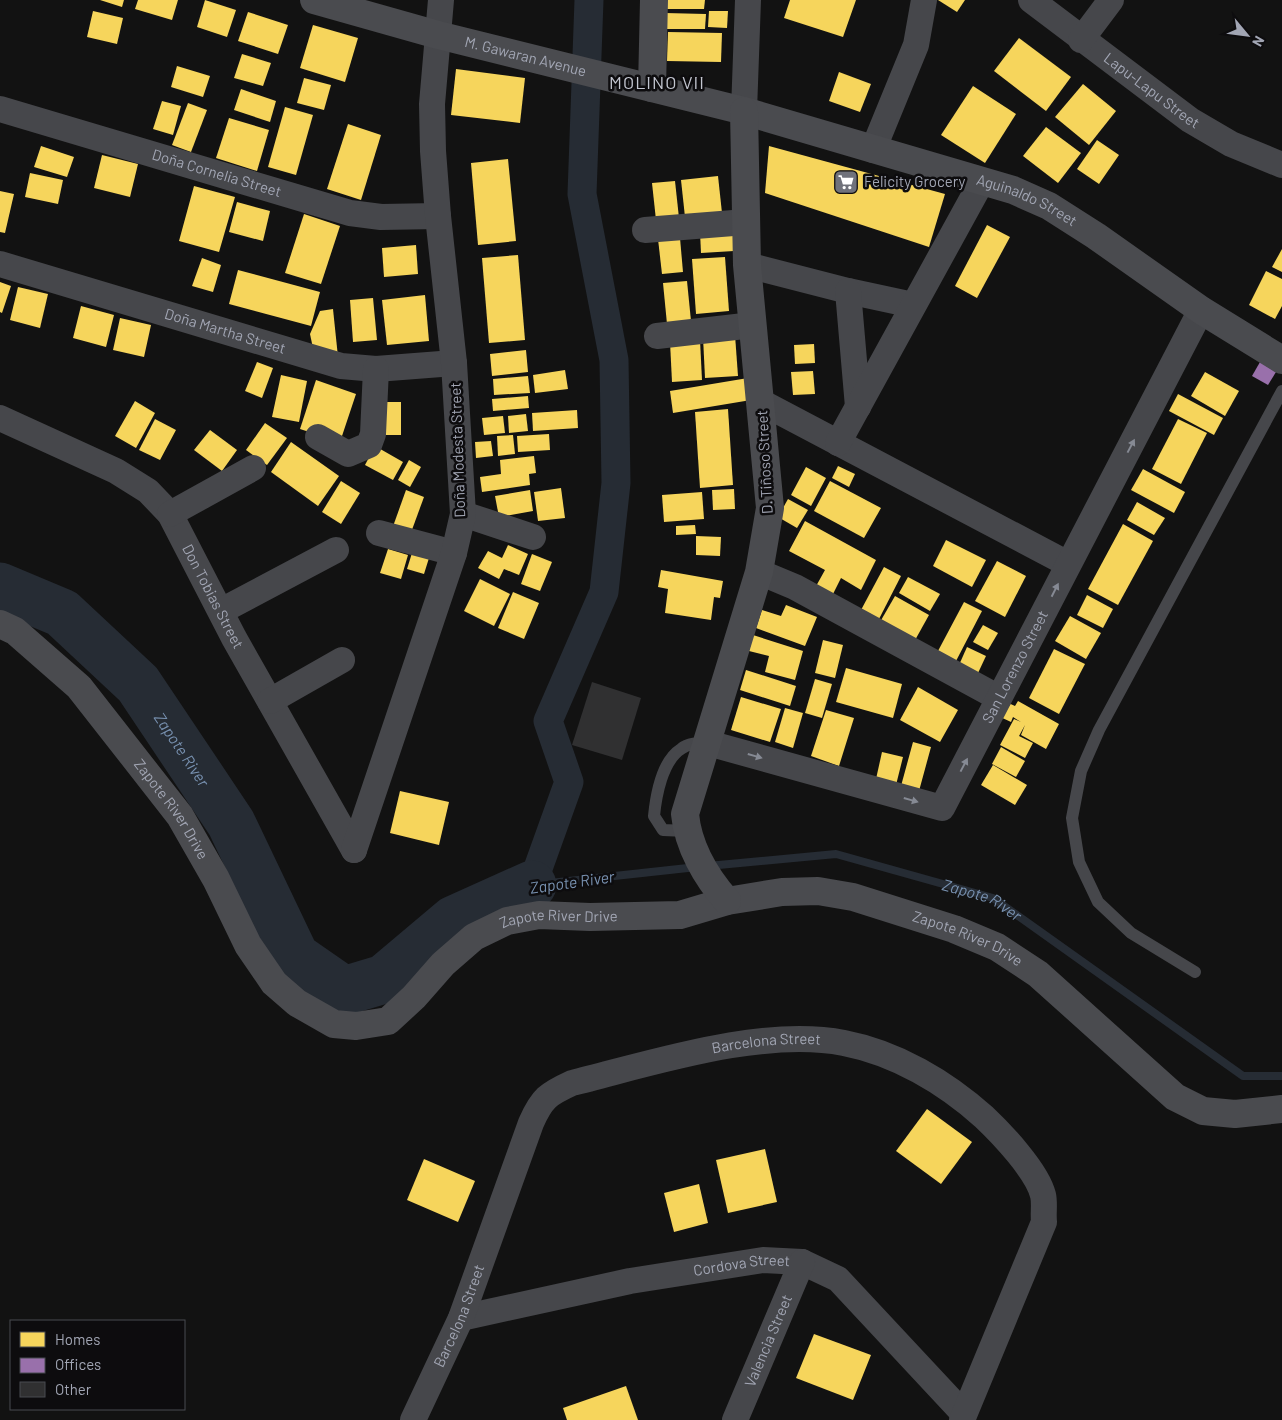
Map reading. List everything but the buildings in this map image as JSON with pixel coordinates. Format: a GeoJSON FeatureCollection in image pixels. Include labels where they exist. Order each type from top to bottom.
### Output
{"type":"FeatureCollection","features":[{"type":"Feature","properties":{"kind":"street","name":"M. Gawaran Avenue"},"geometry":{"type":"LineString","coordinates":[[314,0],[438,35],[641,85]]}},
{"type":"Feature","properties":{"kind":"street","name":"Doña Modesta Street"},"geometry":{"type":"LineString","coordinates":[[354,850],[454,553],[463,514],[454,363],[433,151],[432,104],[441,0]]}},
{"type":"Feature","properties":{"kind":"street"},"geometry":{"type":"LineString","coordinates":[[641,85],[654,0]]}},
{"type":"Feature","properties":{"kind":"street","name":"D. Tiñoso Street"},"geometry":{"type":"LineString","coordinates":[[720,892],[690,839],[685,814],[759,572],[770,508],[747,265],[744,111],[748,0]]}},
{"type":"Feature","properties":{"kind":"street"},"geometry":{"type":"LineString","coordinates":[[874,150],[916,45],[924,0]]}},
{"type":"Feature","properties":{"kind":"street","name":"Lapu-Lapu Street"},"geometry":{"type":"LineString","coordinates":[[1031,0],[1081,40],[1190,120],[1231,144],[1282,165]]}},
{"type":"Feature","properties":{"kind":"street"},"geometry":{"type":"LineString","coordinates":[[1081,40],[1110,0]]}},
{"type":"Feature","properties":{"kind":"street","name":"Aguinaldo Street"},"geometry":{"type":"LineString","coordinates":[[641,85],[744,111],[1013,190],[1049,206],[1096,236],[1201,310],[1282,360]]}},
{"type":"Feature","properties":{"kind":"street","name":"Doña Cornelia Street"},"geometry":{"type":"LineString","coordinates":[[0,109],[350,213],[381,216],[438,216]]}},
{"type":"Feature","properties":{"kind":"street"},"geometry":{"type":"LineString","coordinates":[[838,443],[982,181]]}},
{"type":"Feature","properties":{"kind":"street"},"geometry":{"type":"LineString","coordinates":[[645,230],[746,222]]}},
{"type":"Feature","properties":{"kind":"street","name":"Doña Martha Street"},"geometry":{"type":"LineString","coordinates":[[0,264],[341,366],[376,369],[454,363]]}},
{"type":"Feature","properties":{"kind":"street"},"geometry":{"type":"LineString","coordinates":[[747,265],[913,306]]}},
{"type":"Feature","properties":{"kind":"street"},"geometry":{"type":"LineString","coordinates":[[848,291],[858,407]]}},
{"type":"Feature","properties":{"kind":"street","name":"San Lorenzo Street"},"geometry":{"type":"LineString","coordinates":[[708,743],[942,808],[1201,310]]}},
{"type":"Feature","properties":{"kind":"street"},"geometry":{"type":"LineString","coordinates":[[657,336],[753,325]]}},
{"type":"Feature","properties":{"kind":"street"},"geometry":{"type":"LineString","coordinates":[[318,437],[348,454],[368,445],[373,434],[376,369]]}},
{"type":"Feature","properties":{"kind":"street"},"geometry":{"type":"LineString","coordinates":[[761,402],[1068,564]]}},
{"type":"Feature","properties":{"kind":"street","name":"Don Tobias Street"},"geometry":{"type":"LineString","coordinates":[[0,418],[116,471],[148,491],[170,514],[270,701],[354,850]]}},
{"type":"Feature","properties":{"kind":"street"},"geometry":{"type":"LineString","coordinates":[[170,514],[253,468]]}},
{"type":"Feature","properties":{"kind":"street"},"geometry":{"type":"LineString","coordinates":[[463,514],[533,537]]}},
{"type":"Feature","properties":{"kind":"street"},"geometry":{"type":"LineString","coordinates":[[379,533],[454,553]]}},
{"type":"Feature","properties":{"kind":"street"},"geometry":{"type":"LineString","coordinates":[[221,611],[336,550]]}},
{"type":"Feature","properties":{"kind":"street"},"geometry":{"type":"LineString","coordinates":[[759,572],[795,587],[999,698]]}},
{"type":"Feature","properties":{"kind":"street","name":"Zapote River Drive"},"geometry":{"type":"LineString","coordinates":[[0,624],[15,632],[79,687],[180,816],[216,879],[248,945],[274,983],[297,1004],[334,1024],[356,1026],[388,1021],[414,997],[442,964],[474,937],[507,921],[539,915],[590,917],[680,916],[720,892],[818,891],[853,897],[954,929],[997,947],[1038,974],[1174,1097],[1203,1111],[1235,1114],[1282,1109]]}},
{"type":"Feature","properties":{"kind":"street"},"geometry":{"type":"LineString","coordinates":[[270,701],[342,660]]}},
{"type":"Feature","properties":{"kind":"street","name":"Barcelona Street"},"geometry":{"type":"LineString","coordinates":[[413,1420],[461,1318],[538,1106],[552,1092],[572,1083],[713,1049],[768,1041],[810,1040],[844,1043],[883,1054],[926,1075],[967,1102],[1002,1134],[1031,1170],[1043,1195],[1044,1222],[963,1417]]}},
{"type":"Feature","properties":{"kind":"street","name":"Cordova Street"},"geometry":{"type":"LineString","coordinates":[[461,1318],[640,1280],[763,1260],[802,1262],[838,1279],[963,1417]]}},
{"type":"Feature","properties":{"kind":"street","name":"Valencia Street"},"geometry":{"type":"LineString","coordinates":[[735,1420],[802,1262]]}},
{"type":"Feature","properties":{"kind":"lane"},"geometry":{"type":"LineString","coordinates":[[1195,972],[1131,933],[1098,902],[1079,862],[1072,818],[1081,771],[1099,730],[1282,391]]}},
{"type":"Feature","properties":{"kind":"waterway"},"geometry":{"type":"LineString","coordinates":[[532,885],[569,782],[548,721],[604,592],[616,483],[614,360],[582,194],[589,0]]}},
{"type":"Feature","properties":{"kind":"waterway","name":"Zapote River"},"geometry":{"type":"LineString","coordinates":[[0,587],[62,613],[138,684],[231,823],[295,957],[344,991],[384,979],[454,920],[532,885]]}},
{"type":"Feature","properties":{"kind":"waterway","name":"Zapote River"},"geometry":{"type":"LineString","coordinates":[[708,866],[836,854],[993,898],[1243,1076],[1282,1076]]}},
{"type":"Feature","properties":{"kind":"waterway","name":"Zapote River"},"geometry":{"type":"LineString","coordinates":[[532,885],[697,867]]}},
{"type":"Feature","properties":{"kind":"place","name":"Felicity Grocery"},"geometry":{"type":"Point","coordinates":[846,182]}},
{"type":"Feature","properties":{"kind":"district","name":"MOLINO VII"},"geometry":{"type":"Point","coordinates":[657,83]}}]}
